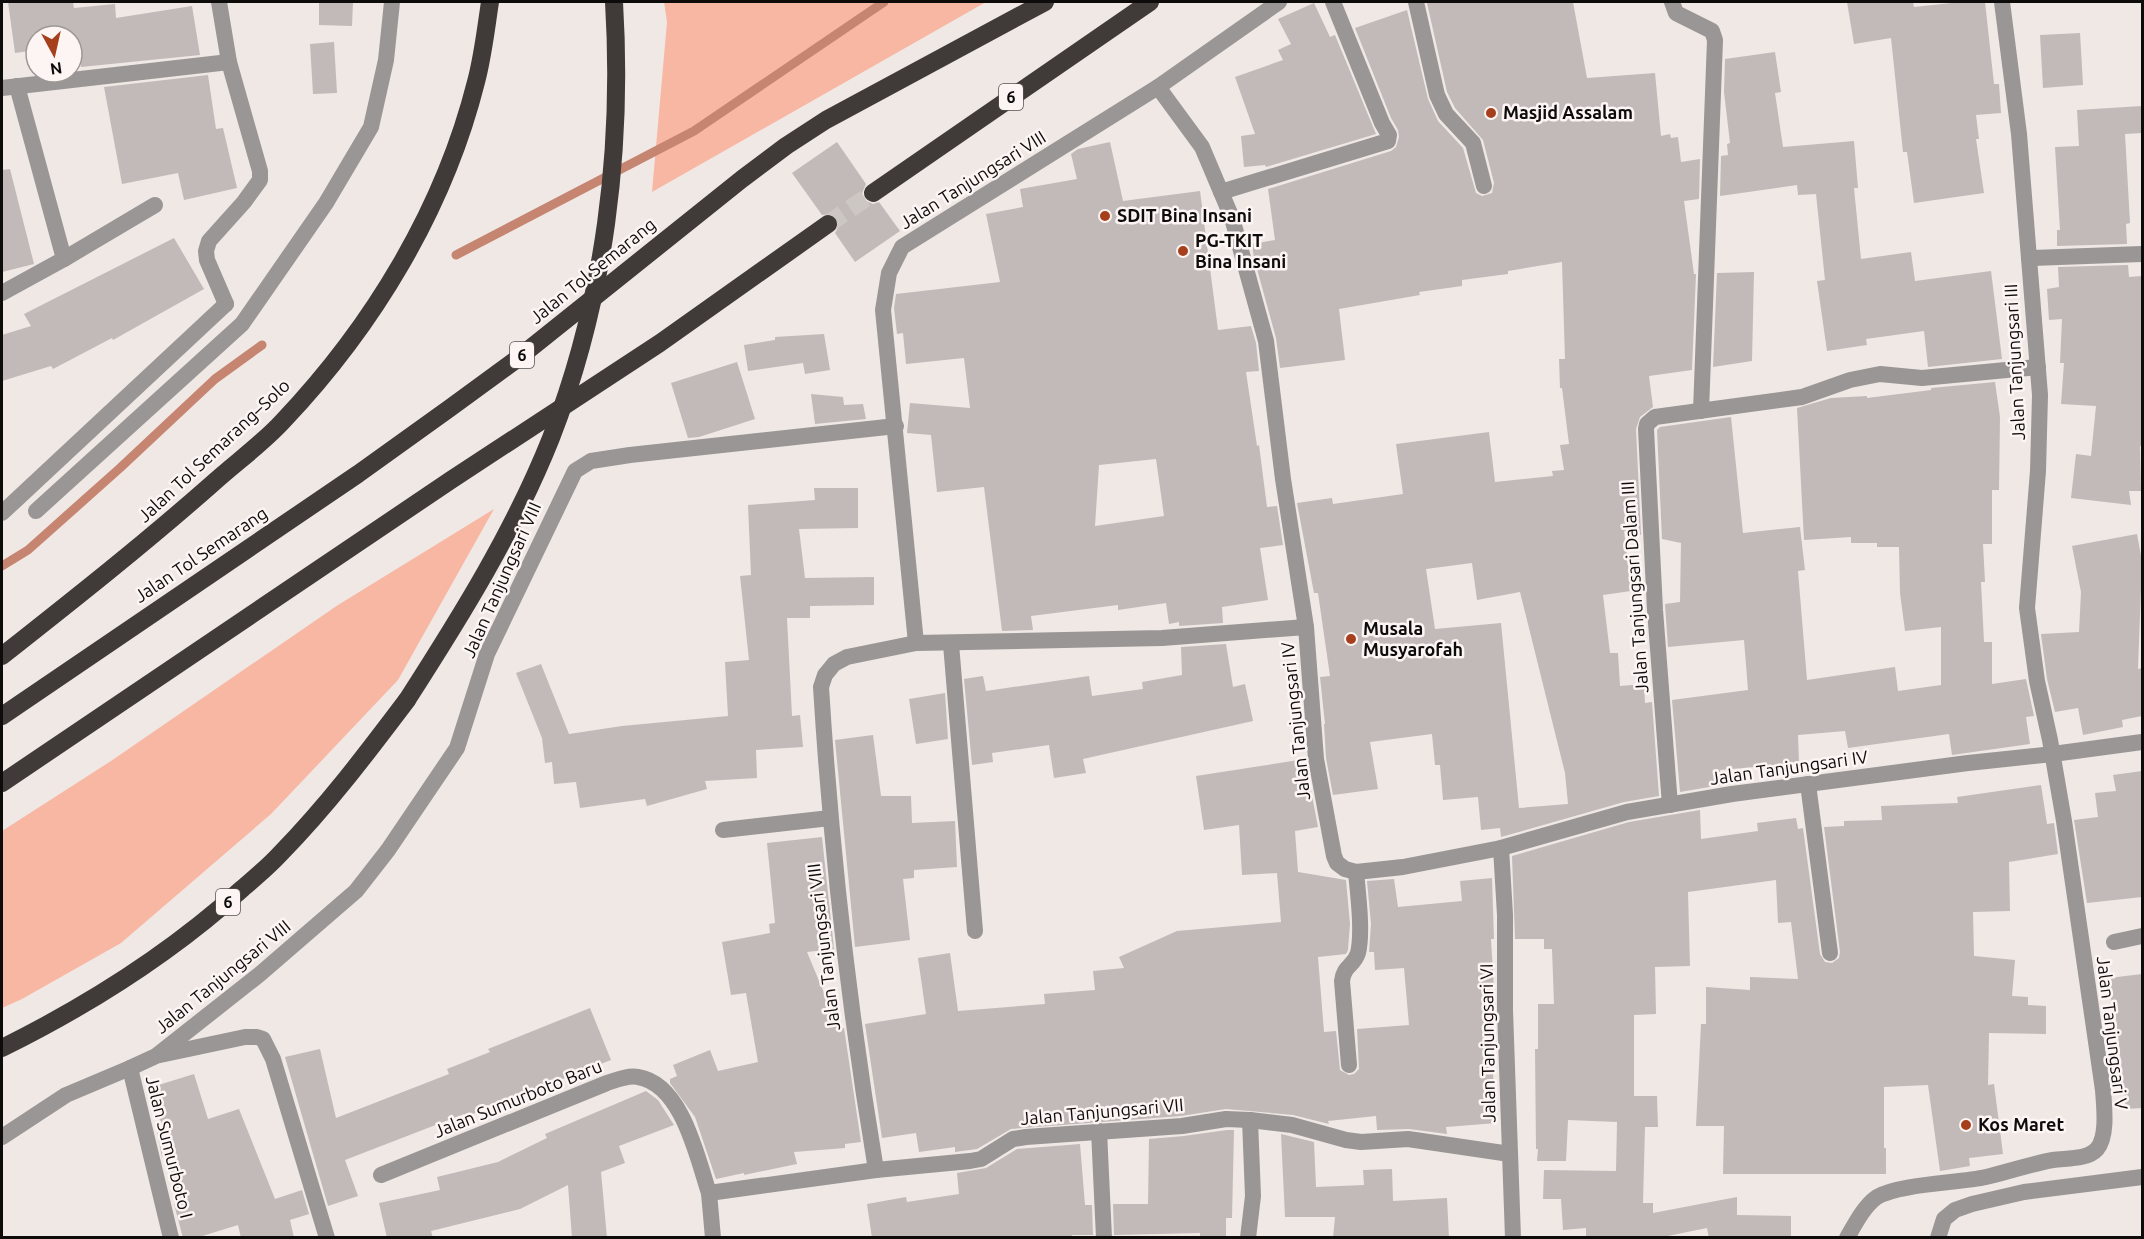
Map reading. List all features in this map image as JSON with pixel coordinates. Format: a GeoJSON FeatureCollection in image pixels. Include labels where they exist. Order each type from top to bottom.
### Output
{"type":"FeatureCollection","features":[{"type":"Feature","properties":{"kind":"highway","name":"Jalan Tol Semarang–Solo"},"geometry":{"type":"LineString","coordinates":[[2,656],[142,545],[282,423],[325,374],[363,325],[396,273],[422,224],[453,155],[476,82],[490,2]]}},
{"type":"Feature","properties":{"kind":"highway","name":"6"},"geometry":{"type":"LineString","coordinates":[[2,1048],[40,1029],[126,979],[208,920],[279,856],[350,776],[407,700],[470,601],[517,511],[550,439],[572,378],[590,312],[611,187],[616,128],[617,63],[614,2]]}},
{"type":"Feature","properties":{"kind":"highway","name":"Jalan Tol Semarang"},"geometry":{"type":"LineString","coordinates":[[2,716],[358,474],[450,408],[786,146],[826,120],[1045,2]]}},
{"type":"Feature","properties":{"kind":"highway","name":"6"},"geometry":{"type":"LineString","coordinates":[[873,193],[1150,2]]}},
{"type":"Feature","properties":{"kind":"highway"},"geometry":{"type":"LineString","coordinates":[[2,783],[451,480],[660,343],[828,224]]}},
{"type":"Feature","properties":{"kind":"street"},"geometry":{"type":"LineString","coordinates":[[2,513],[225,304],[207,260],[206,251],[209,241],[244,202],[260,180],[260,171],[229,62],[219,2]]}},
{"type":"Feature","properties":{"kind":"street"},"geometry":{"type":"LineString","coordinates":[[36,511],[242,324],[326,203],[371,127],[386,60],[392,2]]}},
{"type":"Feature","properties":{"kind":"street","name":"Jalan Tanjungsari VIII"},"geometry":{"type":"LineString","coordinates":[[916,643],[884,310],[889,273],[902,247],[1158,87],[1279,2]]}},
{"type":"Feature","properties":{"kind":"street"},"geometry":{"type":"LineString","coordinates":[[1221,192],[1389,141],[1389,135],[1333,2]]}},
{"type":"Feature","properties":{"kind":"street"},"geometry":{"type":"LineString","coordinates":[[1416,2],[1437,95],[1446,114],[1473,143],[1484,186]]}},
{"type":"Feature","properties":{"kind":"street"},"geometry":{"type":"LineString","coordinates":[[1672,2],[1676,13],[1712,31],[1715,39],[1701,411]]}},
{"type":"Feature","properties":{"kind":"street","name":"Jalan Tanjungsari III"},"geometry":{"type":"LineString","coordinates":[[2002,2],[2017,107],[2040,395],[2038,471],[2027,608],[2037,681],[2053,754]]}},
{"type":"Feature","properties":{"kind":"street"},"geometry":{"type":"LineString","coordinates":[[64,259],[9,87],[229,62]]}},
{"type":"Feature","properties":{"kind":"street","name":"Jalan Tanjungsari IV"},"geometry":{"type":"LineString","coordinates":[[1158,87],[1202,147],[1232,218],[1266,341],[1284,490],[1306,627],[1316,759],[1335,856],[1337,863],[1345,869],[1356,872],[1403,867],[1500,848],[1627,812],[1670,805],[1808,784],[2142,742]]}},
{"type":"Feature","properties":{"kind":"street"},"geometry":{"type":"LineString","coordinates":[[2,293],[154,205]]}},
{"type":"Feature","properties":{"kind":"street"},"geometry":{"type":"LineString","coordinates":[[2029,258],[2142,254]]}},
{"type":"Feature","properties":{"kind":"street","name":"Jalan Tanjungsari Dalam III"},"geometry":{"type":"LineString","coordinates":[[1670,805],[1655,610],[1647,424],[1655,417],[1802,397],[1850,380],[1880,374],[1922,378],[2038,367]]}},
{"type":"Feature","properties":{"kind":"street","name":"Jalan Tanjungsari VIII"},"geometry":{"type":"LineString","coordinates":[[130,1068],[156,1056],[260,974],[356,891],[388,850],[457,748],[487,654],[516,598],[575,471],[591,461],[630,455],[896,426]]}},
{"type":"Feature","properties":{"kind":"street","name":"Jalan Tanjungsari VIII"},"geometry":{"type":"LineString","coordinates":[[876,1170],[857,1058],[830,818],[821,687],[825,675],[834,664],[847,657],[916,643],[1162,638],[1306,627]]}},
{"type":"Feature","properties":{"kind":"street"},"geometry":{"type":"LineString","coordinates":[[951,644],[975,931]]}},
{"type":"Feature","properties":{"kind":"street","name":"Jalan Tanjungsari V"},"geometry":{"type":"LineString","coordinates":[[1847,1238],[1866,1208],[1877,1197],[1895,1190],[1985,1177],[2050,1161],[2088,1155],[2097,1149],[2101,1141],[2105,1118],[2103,1090],[2053,754]]}},
{"type":"Feature","properties":{"kind":"street"},"geometry":{"type":"LineString","coordinates":[[1808,784],[1830,953]]}},
{"type":"Feature","properties":{"kind":"street"},"geometry":{"type":"LineString","coordinates":[[723,830],[830,818]]}},
{"type":"Feature","properties":{"kind":"street","name":"Jalan Tanjungsari VI"},"geometry":{"type":"LineString","coordinates":[[1500,848],[1505,915],[1505,1010],[1513,1238]]}},
{"type":"Feature","properties":{"kind":"street"},"geometry":{"type":"LineString","coordinates":[[1349,1065],[1342,981],[1343,972],[1354,961],[1358,953],[1359,918],[1356,872]]}},
{"type":"Feature","properties":{"kind":"street"},"geometry":{"type":"LineString","coordinates":[[2114,942],[2142,936]]}},
{"type":"Feature","properties":{"kind":"street","name":"Jalan Sumurboto I"},"geometry":{"type":"LineString","coordinates":[[156,1056],[245,1037],[263,1039],[273,1059],[327,1238]]}},
{"type":"Feature","properties":{"kind":"street","name":"Jalan Sumurboto I"},"geometry":{"type":"LineString","coordinates":[[2,1137],[66,1095],[130,1068],[171,1238]]}},
{"type":"Feature","properties":{"kind":"street","name":"Jalan Sumurboto Baru"},"geometry":{"type":"LineString","coordinates":[[381,1175],[607,1083],[636,1076],[653,1081],[671,1097],[689,1131],[709,1193]]}},
{"type":"Feature","properties":{"kind":"street","name":"Jalan Tanjungsari VII"},"geometry":{"type":"LineString","coordinates":[[709,1193],[876,1170],[970,1161],[981,1159],[1013,1139],[1182,1125],[1226,1119],[1250,1119],[1292,1125],[1361,1142],[1408,1139],[1510,1154]]}},
{"type":"Feature","properties":{"kind":"street"},"geometry":{"type":"LineString","coordinates":[[1248,1238],[1254,1196],[1250,1119]]}},
{"type":"Feature","properties":{"kind":"street"},"geometry":{"type":"LineString","coordinates":[[1099,1131],[1104,1238]]}},
{"type":"Feature","properties":{"kind":"street"},"geometry":{"type":"LineString","coordinates":[[1938,1238],[1944,1219],[1955,1209],[2024,1192],[2142,1177]]}},
{"type":"Feature","properties":{"kind":"street"},"geometry":{"type":"LineString","coordinates":[[709,1193],[713,1238]]}},
{"type":"Feature","properties":{"kind":"shaded area"},"geometry":{"type":"Polygon","coordinates":[[[664,2],[986,2],[652,192],[667,22],[664,2]]]}},
{"type":"Feature","properties":{"kind":"shaded area"},"geometry":{"type":"Polygon","coordinates":[[[494,509],[398,680],[271,814],[121,943],[2,1008],[2,831],[111,761],[338,605],[494,509]]]}},
{"type":"Feature","properties":{"kind":"building"},"geometry":{"type":"Polygon","coordinates":[[[8,2],[73,2],[74,8],[115,4],[116,18],[192,6],[200,55],[84,67],[84,24],[24,24],[24,52],[15,53],[8,2]]]}},
{"type":"Feature","properties":{"kind":"building"},"geometry":{"type":"Polygon","coordinates":[[[319,2],[353,2],[352,26],[319,25],[319,2]]]}},
{"type":"Feature","properties":{"kind":"building"},"geometry":{"type":"Polygon","coordinates":[[[1573,2],[1587,78],[1655,73],[1661,136],[1670,134],[1671,138],[1678,137],[1681,162],[1700,159],[1699,199],[1684,201],[1694,274],[1696,274],[1692,370],[1649,376],[1653,407],[1640,417],[1636,429],[1641,535],[1624,531],[1631,591],[1603,595],[1610,653],[1618,653],[1620,686],[1644,684],[1645,703],[1652,702],[1659,796],[1624,802],[1501,837],[1500,828],[1481,830],[1478,797],[1443,800],[1440,765],[1435,765],[1432,734],[1370,742],[1378,789],[1333,795],[1326,758],[1320,677],[1330,676],[1318,593],[1314,593],[1297,503],[1332,498],[1333,504],[1403,494],[1396,444],[1489,432],[1495,482],[1553,476],[1552,471],[1564,470],[1560,445],[1569,444],[1562,388],[1560,388],[1559,359],[1565,359],[1562,262],[1508,271],[1508,274],[1462,280],[1462,286],[1419,292],[1420,295],[1339,309],[1345,360],[1280,368],[1276,338],[1252,244],[1275,240],[1268,189],[1391,151],[1396,147],[1399,137],[1398,130],[1355,28],[1407,10],[1428,99],[1438,121],[1463,148],[1476,193],[1482,196],[1492,193],[1494,183],[1483,140],[1455,108],[1447,92],[1427,3],[1573,2]],[[1472,563],[1426,569],[1435,629],[1501,623],[1519,808],[1568,804],[1565,773],[1520,592],[1477,600],[1472,563]]]}},
{"type":"Feature","properties":{"kind":"building"},"geometry":{"type":"Polygon","coordinates":[[[1847,2],[1913,2],[1914,7],[1985,2],[1994,84],[1999,84],[2001,113],[1976,115],[1979,139],[1976,139],[1984,193],[1914,203],[1907,152],[1903,152],[1891,38],[1854,44],[1847,2]]]}},
{"type":"Feature","properties":{"kind":"building"},"geometry":{"type":"Polygon","coordinates":[[[1314,3],[1330,37],[1335,35],[1376,134],[1266,167],[1265,165],[1244,167],[1241,136],[1255,134],[1235,77],[1283,60],[1278,50],[1291,44],[1278,19],[1314,3]]]}},
{"type":"Feature","properties":{"kind":"building"},"geometry":{"type":"Polygon","coordinates":[[[2080,33],[2083,85],[2043,88],[2040,35],[2080,33]]]}},
{"type":"Feature","properties":{"kind":"building"},"geometry":{"type":"Polygon","coordinates":[[[334,42],[337,93],[313,94],[310,44],[334,42]]]}},
{"type":"Feature","properties":{"kind":"building"},"geometry":{"type":"Polygon","coordinates":[[[1775,52],[1781,92],[1775,93],[1783,147],[1854,141],[1858,188],[1854,188],[1861,259],[1911,252],[1915,281],[1991,271],[2002,359],[1928,367],[1924,331],[1866,339],[1867,345],[1827,351],[1817,281],[1825,280],[1816,194],[1798,195],[1797,185],[1720,196],[1721,156],[1728,155],[1727,144],[1730,143],[1724,92],[1725,59],[1775,52]]]}},
{"type":"Feature","properties":{"kind":"building"},"geometry":{"type":"Polygon","coordinates":[[[208,75],[216,129],[223,128],[237,188],[184,200],[178,173],[122,184],[104,87],[208,75]]]}},
{"type":"Feature","properties":{"kind":"building"},"geometry":{"type":"Polygon","coordinates":[[[2142,106],[2142,133],[2125,134],[2130,223],[2126,224],[2127,244],[2057,246],[2057,230],[2060,230],[2055,147],[2079,146],[2077,110],[2142,106]]]}},
{"type":"Feature","properties":{"kind":"building"},"geometry":{"type":"Polygon","coordinates":[[[837,142],[866,184],[862,193],[864,200],[873,204],[879,202],[900,231],[855,262],[835,233],[838,228],[837,218],[832,214],[822,215],[792,173],[837,142]]]}},
{"type":"Feature","properties":{"kind":"building"},"geometry":{"type":"Polygon","coordinates":[[[1110,142],[1123,201],[1200,191],[1218,330],[1251,326],[1256,343],[1259,371],[1246,372],[1267,507],[1277,506],[1283,545],[1260,548],[1268,600],[1222,607],[1223,623],[1179,626],[1179,622],[1169,624],[1166,603],[1118,610],[1118,605],[1031,616],[1033,630],[1002,631],[984,487],[937,492],[931,435],[907,433],[910,403],[970,408],[964,358],[906,364],[903,333],[897,334],[894,308],[896,294],[1000,282],[986,214],[1023,207],[1020,189],[1077,179],[1071,154],[1078,149],[1110,142]],[[1156,459],[1099,465],[1095,526],[1164,516],[1156,459]]]}},
{"type":"Feature","properties":{"kind":"building"},"geometry":{"type":"Polygon","coordinates":[[[10,169],[34,264],[2,272],[2,170],[10,169]]]}},
{"type":"Feature","properties":{"kind":"building"},"geometry":{"type":"Polygon","coordinates":[[[174,238],[204,289],[113,340],[112,338],[53,369],[51,366],[2,381],[2,335],[31,326],[24,314],[174,238]]]}},
{"type":"Feature","properties":{"kind":"building"},"geometry":{"type":"Polygon","coordinates":[[[2128,265],[2129,277],[2142,276],[2141,491],[2129,491],[2131,505],[2071,498],[2076,454],[2091,456],[2096,406],[2061,404],[2064,363],[2060,363],[2062,319],[2049,320],[2047,289],[2059,287],[2058,267],[2128,265]]]}},
{"type":"Feature","properties":{"kind":"building"},"geometry":{"type":"Polygon","coordinates":[[[1754,272],[1752,361],[1713,367],[1717,273],[1754,272]]]}},
{"type":"Feature","properties":{"kind":"building"},"geometry":{"type":"Polygon","coordinates":[[[824,334],[830,370],[805,374],[803,363],[748,371],[744,345],[775,340],[775,337],[824,334]]]}},
{"type":"Feature","properties":{"kind":"building"},"geometry":{"type":"Polygon","coordinates":[[[737,362],[755,419],[699,437],[688,438],[671,383],[737,362]]]}},
{"type":"Feature","properties":{"kind":"building"},"geometry":{"type":"Polygon","coordinates":[[[1995,382],[2000,417],[1999,490],[1992,490],[1992,544],[1983,544],[1985,582],[1981,582],[1984,642],[1992,642],[1992,684],[2026,679],[2034,716],[2026,717],[2030,744],[1952,755],[1949,734],[1848,748],[1845,731],[1798,735],[1799,763],[1720,770],[1721,785],[1680,792],[1672,700],[1748,690],[1744,640],[1668,647],[1665,604],[1680,602],[1681,543],[1662,539],[1657,430],[1660,427],[1731,417],[1743,533],[1800,527],[1805,570],[1798,571],[1807,680],[1895,667],[1898,691],[1941,685],[1941,627],[1905,631],[1900,593],[1899,547],[1877,547],[1877,543],[1851,543],[1851,537],[1804,540],[1797,408],[1831,398],[1867,396],[1867,398],[1931,390],[1931,388],[1995,382]]]}},
{"type":"Feature","properties":{"kind":"building"},"geometry":{"type":"Polygon","coordinates":[[[811,394],[843,397],[844,405],[863,404],[866,419],[815,424],[811,394]]]}},
{"type":"Feature","properties":{"kind":"building"},"geometry":{"type":"Polygon","coordinates":[[[814,488],[858,488],[858,528],[799,529],[805,578],[874,577],[874,605],[810,606],[810,618],[787,618],[792,716],[800,715],[803,747],[756,750],[757,778],[705,781],[707,789],[647,806],[645,799],[580,808],[576,782],[554,784],[552,762],[545,763],[542,738],[516,673],[541,664],[569,734],[622,726],[728,716],[725,662],[749,660],[740,576],[751,575],[748,505],[815,500],[814,488]]]}},
{"type":"Feature","properties":{"kind":"building"},"geometry":{"type":"Polygon","coordinates":[[[2137,534],[2142,561],[2138,669],[2142,668],[2142,716],[2122,720],[2123,727],[2083,735],[2078,708],[2055,712],[2047,679],[2041,634],[2079,632],[2081,592],[2072,546],[2137,534]]]}},
{"type":"Feature","properties":{"kind":"building"},"geometry":{"type":"Polygon","coordinates":[[[1226,644],[1233,687],[1245,684],[1253,721],[1083,759],[1086,773],[1054,778],[1049,745],[992,753],[993,762],[972,765],[964,679],[983,676],[986,691],[1089,676],[1092,696],[1143,689],[1142,682],[1182,675],[1181,647],[1226,644]]]}},
{"type":"Feature","properties":{"kind":"building"},"geometry":{"type":"Polygon","coordinates":[[[945,693],[948,739],[916,744],[909,699],[945,693]]]}},
{"type":"Feature","properties":{"kind":"building"},"geometry":{"type":"Polygon","coordinates":[[[873,735],[881,796],[911,796],[912,823],[955,821],[957,867],[914,870],[914,878],[903,879],[910,940],[855,947],[835,740],[873,735]]]}},
{"type":"Feature","properties":{"kind":"building"},"geometry":{"type":"Polygon","coordinates":[[[1305,759],[1318,827],[1295,831],[1298,872],[1346,880],[1350,924],[1348,950],[1346,954],[1318,957],[1324,1032],[1336,1031],[1340,1070],[1349,1075],[1359,1069],[1357,1029],[1409,1025],[1404,968],[1375,970],[1374,952],[1369,952],[1371,924],[1367,881],[1394,879],[1398,907],[1462,901],[1460,881],[1492,878],[1494,939],[1491,939],[1494,989],[1486,990],[1497,1123],[1446,1127],[1447,1134],[1409,1129],[1377,1130],[1376,1116],[1328,1121],[1329,1124],[1293,1115],[1226,1109],[1181,1116],[1011,1129],[977,1149],[955,1152],[955,1147],[919,1152],[916,1133],[882,1138],[865,1024],[926,1014],[918,958],[950,953],[958,1011],[1045,1004],[1044,994],[1095,990],[1093,971],[1124,968],[1119,957],[1177,931],[1281,922],[1277,873],[1242,875],[1239,825],[1204,830],[1196,776],[1305,759]]]}},
{"type":"Feature","properties":{"kind":"building"},"geometry":{"type":"Polygon","coordinates":[[[2142,771],[2142,897],[2087,903],[2074,820],[2098,817],[2095,793],[2116,791],[2113,775],[2142,771]]]}},
{"type":"Feature","properties":{"kind":"building"},"geometry":{"type":"Polygon","coordinates":[[[2041,785],[2047,824],[2054,823],[2058,854],[2009,862],[2010,911],[1973,912],[1974,956],[2015,960],[2012,996],[2028,997],[2028,1005],[2046,1006],[2046,1034],[1989,1033],[1988,1085],[1994,1084],[2003,1154],[1969,1158],[1970,1166],[1940,1171],[1928,1085],[1884,1087],[1886,1174],[1723,1174],[1724,1126],[1696,1126],[1701,1024],[1706,1024],[1706,987],[1750,990],[1750,977],[1798,979],[1791,922],[1778,923],[1776,880],[1688,892],[1690,966],[1655,967],[1656,1014],[1634,1015],[1634,1096],[1657,1096],[1658,1127],[1645,1127],[1643,1203],[1653,1203],[1653,1213],[1737,1197],[1737,1215],[1791,1216],[1791,1238],[1709,1238],[1707,1228],[1658,1238],[1586,1238],[1586,1228],[1563,1230],[1561,1199],[1543,1199],[1544,1170],[1616,1171],[1617,1122],[1568,1120],[1566,1161],[1537,1161],[1535,1049],[1538,1049],[1538,1004],[1554,1004],[1552,949],[1544,949],[1544,939],[1515,939],[1512,856],[1629,822],[1700,810],[1701,839],[1758,831],[1757,823],[1796,818],[1798,829],[1803,828],[1820,954],[1825,962],[1832,963],[1839,958],[1840,952],[1824,827],[1844,826],[1844,821],[1882,820],[1881,806],[1958,803],[1957,797],[2041,785]]]}},
{"type":"Feature","properties":{"kind":"building"},"geometry":{"type":"Polygon","coordinates":[[[822,837],[834,949],[807,952],[839,1029],[844,1028],[861,1142],[845,1144],[845,1148],[794,1152],[797,1164],[716,1179],[695,1117],[670,1083],[670,1079],[677,1076],[673,1065],[710,1050],[718,1071],[758,1062],[746,993],[731,995],[722,942],[770,933],[769,924],[775,923],[767,843],[822,837]]]}},
{"type":"Feature","properties":{"kind":"building"},"geometry":{"type":"Polygon","coordinates":[[[2142,974],[2142,1108],[2126,1109],[2109,978],[2142,974]]]}},
{"type":"Feature","properties":{"kind":"building"},"geometry":{"type":"Polygon","coordinates":[[[590,1008],[611,1060],[465,1117],[464,1114],[345,1160],[358,1196],[328,1206],[285,1057],[320,1049],[336,1118],[449,1074],[447,1069],[490,1052],[488,1049],[590,1008]]]}},
{"type":"Feature","properties":{"kind":"building"},"geometry":{"type":"Polygon","coordinates":[[[194,1074],[208,1119],[239,1109],[275,1199],[302,1190],[309,1214],[290,1220],[294,1238],[241,1238],[238,1225],[196,1238],[183,1238],[174,1204],[181,1202],[166,1156],[162,1157],[157,1133],[164,1131],[149,1088],[194,1074]]]}},
{"type":"Feature","properties":{"kind":"building"},"geometry":{"type":"Polygon","coordinates":[[[646,1091],[658,1100],[674,1125],[619,1146],[625,1163],[601,1172],[607,1238],[572,1238],[568,1185],[520,1209],[431,1231],[433,1238],[387,1238],[379,1203],[440,1190],[437,1177],[498,1162],[547,1138],[545,1134],[646,1091]]]}},
{"type":"Feature","properties":{"kind":"building"},"geometry":{"type":"Polygon","coordinates":[[[1234,1130],[1232,1218],[1226,1218],[1226,1238],[1200,1238],[1200,1233],[1114,1235],[1113,1204],[1148,1204],[1149,1139],[1234,1130]]]}},
{"type":"Feature","properties":{"kind":"building"},"geometry":{"type":"Polygon","coordinates":[[[1281,1134],[1314,1142],[1316,1187],[1364,1185],[1363,1170],[1392,1169],[1393,1201],[1447,1198],[1449,1238],[1333,1238],[1335,1217],[1285,1217],[1281,1134]]]}},
{"type":"Feature","properties":{"kind":"building"},"geometry":{"type":"Polygon","coordinates":[[[1080,1144],[1085,1205],[1092,1205],[1093,1235],[1072,1235],[1072,1238],[872,1238],[867,1204],[906,1197],[907,1202],[959,1194],[957,1173],[986,1168],[1017,1149],[1080,1144]]]}},
{"type":"Feature","properties":{"kind":"waterway"},"geometry":{"type":"LineString","coordinates":[[456,255],[694,131],[884,2]]}},
{"type":"Feature","properties":{"kind":"waterway"},"geometry":{"type":"LineString","coordinates":[[2,566],[28,550],[215,379],[262,345]]}},
{"type":"Feature","properties":{"kind":"tunnel"},"geometry":{"type":"LineString","coordinates":[[828,224],[873,193]]}},
{"type":"Feature","properties":{"kind":"place","name":"Masjid Assalam"},"geometry":{"type":"Point","coordinates":[1491,113]}},
{"type":"Feature","properties":{"kind":"place","name":"SDIT Bina Insani"},"geometry":{"type":"Point","coordinates":[1105,216]}},
{"type":"Feature","properties":{"kind":"place","name":"PG-TKIT Bina Insani"},"geometry":{"type":"Point","coordinates":[1183,251]}},
{"type":"Feature","properties":{"kind":"place","name":"Musala Musyarofah"},"geometry":{"type":"Point","coordinates":[1351,639]}},
{"type":"Feature","properties":{"kind":"place","name":"Kos Maret"},"geometry":{"type":"Point","coordinates":[1966,1125]}}]}
